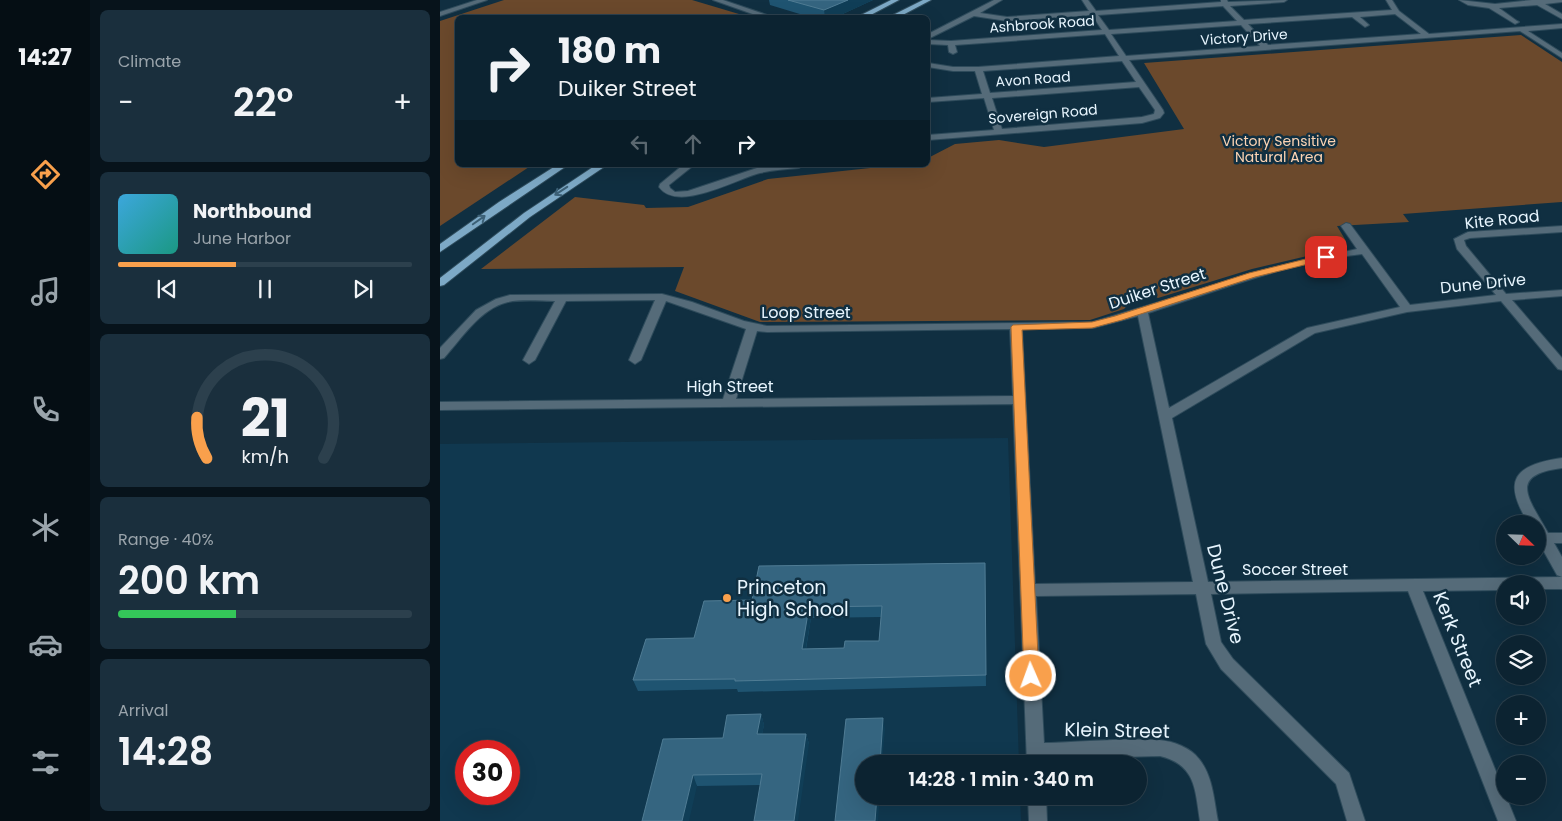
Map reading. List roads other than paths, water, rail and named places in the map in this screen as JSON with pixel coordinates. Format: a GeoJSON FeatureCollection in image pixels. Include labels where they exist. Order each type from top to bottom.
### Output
{"type":"FeatureCollection","features":[{"type":"Feature","properties":{"kind":"main road"},"geometry":{"type":"LineString","coordinates":[[864,15],[896,0]]}},
{"type":"Feature","properties":{"kind":"main road"},"geometry":{"type":"LineString","coordinates":[[896,15],[928,0]]}},
{"type":"Feature","properties":{"kind":"main road"},"geometry":{"type":"LineString","coordinates":[[440,249],[502,204],[560,167]]}},
{"type":"Feature","properties":{"kind":"main road"},"geometry":{"type":"LineString","coordinates":[[440,283],[500,235],[599,167]]}},
{"type":"Feature","properties":{"kind":"street"},"geometry":{"type":"LineString","coordinates":[[440,14],[484,0]]}},
{"type":"Feature","properties":{"kind":"street"},"geometry":{"type":"LineString","coordinates":[[716,0],[764,15]]}},
{"type":"Feature","properties":{"kind":"street"},"geometry":{"type":"LineString","coordinates":[[930,36],[999,0]]}},
{"type":"Feature","properties":{"kind":"street"},"geometry":{"type":"LineString","coordinates":[[1085,0],[1141,84]]}},
{"type":"Feature","properties":{"kind":"street"},"geometry":{"type":"LineString","coordinates":[[1134,0],[1141,10]]}},
{"type":"Feature","properties":{"kind":"street"},"geometry":{"type":"LineString","coordinates":[[1182,0],[1188,7]]}},
{"type":"Feature","properties":{"kind":"street"},"geometry":{"type":"LineString","coordinates":[[974,14],[1001,19],[1188,7],[1225,2],[1284,0]]}},
{"type":"Feature","properties":{"kind":"street"},"geometry":{"type":"LineString","coordinates":[[1389,0],[1397,12],[1428,36]]}},
{"type":"Feature","properties":{"kind":"street"},"geometry":{"type":"LineString","coordinates":[[1462,0],[1472,5],[1562,0]]}},
{"type":"Feature","properties":{"kind":"street"},"geometry":{"type":"LineString","coordinates":[[1534,1],[1562,17]]}},
{"type":"Feature","properties":{"kind":"street"},"geometry":{"type":"LineString","coordinates":[[1225,2],[1266,48]]}},
{"type":"Feature","properties":{"kind":"street"},"geometry":{"type":"LineString","coordinates":[[1490,5],[1515,22]]}},
{"type":"Feature","properties":{"kind":"street","name":"Ashbrook Road"},"geometry":{"type":"LineString","coordinates":[[930,42],[951,43],[1135,30],[1171,31],[1200,26],[1397,12]]}},
{"type":"Feature","properties":{"kind":"street"},"geometry":{"type":"LineString","coordinates":[[1354,15],[1365,25]]}},
{"type":"Feature","properties":{"kind":"street"},"geometry":{"type":"LineString","coordinates":[[1322,17],[1333,27]]}},
{"type":"Feature","properties":{"kind":"street"},"geometry":{"type":"LineString","coordinates":[[1289,20],[1299,30]]}},
{"type":"Feature","properties":{"kind":"street"},"geometry":{"type":"LineString","coordinates":[[1200,26],[1208,35]]}},
{"type":"Feature","properties":{"kind":"street","name":"Victory Drive"},"geometry":{"type":"LineString","coordinates":[[930,65],[953,69],[978,69],[1562,26]]}},
{"type":"Feature","properties":{"kind":"street"},"geometry":{"type":"LineString","coordinates":[[1521,29],[1562,56]]}},
{"type":"Feature","properties":{"kind":"street"},"geometry":{"type":"LineString","coordinates":[[1135,30],[1141,40]]}},
{"type":"Feature","properties":{"kind":"street"},"geometry":{"type":"LineString","coordinates":[[951,43],[953,52]]}},
{"type":"Feature","properties":{"kind":"street"},"geometry":{"type":"LineString","coordinates":[[1553,50],[1562,50]]}},
{"type":"Feature","properties":{"kind":"street"},"geometry":{"type":"LineString","coordinates":[[978,69],[999,132]]}},
{"type":"Feature","properties":{"kind":"street","name":"Avon Road"},"geometry":{"type":"LineString","coordinates":[[930,100],[1141,84]]}},
{"type":"Feature","properties":{"kind":"street","name":"Sovereign Road"},"geometry":{"type":"LineString","coordinates":[[930,138],[1152,119],[1159,115],[1159,110],[1141,84]]}},
{"type":"Feature","properties":{"kind":"street"},"geometry":{"type":"LineString","coordinates":[[686,167],[665,184],[666,190],[673,194],[689,194],[760,170],[783,167]]}},
{"type":"Feature","properties":{"kind":"street"},"geometry":{"type":"LineString","coordinates":[[1346,226],[1407,309]]}},
{"type":"Feature","properties":{"kind":"street","name":"Kite Road"},"geometry":{"type":"LineString","coordinates":[[1504,297],[1461,247],[1459,239],[1468,235],[1562,229]]}},
{"type":"Feature","properties":{"kind":"street","name":"Duiker Street"},"geometry":{"type":"LineString","coordinates":[[1016,327],[1092,325],[1252,275],[1344,253],[1364,251]]}},
{"type":"Feature","properties":{"kind":"street","name":"Dune Drive"},"geometry":{"type":"LineString","coordinates":[[1165,416],[1311,330],[1407,309],[1504,297],[1562,293]]}},
{"type":"Feature","properties":{"kind":"street"},"geometry":{"type":"LineString","coordinates":[[529,360],[563,297]]}},
{"type":"Feature","properties":{"kind":"street"},"geometry":{"type":"LineString","coordinates":[[635,360],[662,297]]}},
{"type":"Feature","properties":{"kind":"street","name":"Loop Street"},"geometry":{"type":"LineString","coordinates":[[440,354],[487,308],[498,301],[510,298],[662,297],[678,300],[752,328],[1016,327]]}},
{"type":"Feature","properties":{"kind":"street"},"geometry":{"type":"LineString","coordinates":[[1504,297],[1562,366]]}},
{"type":"Feature","properties":{"kind":"street","name":"Dune Drive"},"geometry":{"type":"LineString","coordinates":[[1142,310],[1214,644],[1227,664],[1344,779],[1356,821]]}},
{"type":"Feature","properties":{"kind":"street"},"geometry":{"type":"LineString","coordinates":[[1016,327],[1036,755]]}},
{"type":"Feature","properties":{"kind":"street"},"geometry":{"type":"LineString","coordinates":[[728,403],[752,328]]}},
{"type":"Feature","properties":{"kind":"street","name":"High Street"},"geometry":{"type":"LineString","coordinates":[[440,406],[1020,400]]}},
{"type":"Feature","properties":{"kind":"street"},"geometry":{"type":"LineString","coordinates":[[1531,515],[1520,491],[1523,477],[1540,466],[1562,463]]}},
{"type":"Feature","properties":{"kind":"street"},"geometry":{"type":"LineString","coordinates":[[1546,532],[1562,538]]}},
{"type":"Feature","properties":{"kind":"street"},"geometry":{"type":"LineString","coordinates":[[1546,542],[1562,571]]}},
{"type":"Feature","properties":{"kind":"street","name":"Soccer Street"},"geometry":{"type":"LineString","coordinates":[[1028,590],[1562,583]]}},
{"type":"Feature","properties":{"kind":"street","name":"Kerk Street"},"geometry":{"type":"LineString","coordinates":[[1413,585],[1507,821]]}},
{"type":"Feature","properties":{"kind":"street","name":"Klein Street"},"geometry":{"type":"LineString","coordinates":[[1064,755],[1160,748],[1174,750],[1184,755],[1194,764],[1201,776],[1209,821]]}},
{"type":"Feature","properties":{"kind":"street"},"geometry":{"type":"LineString","coordinates":[[1037,805],[1038,821]]}},
{"type":"Feature","properties":{"kind":"place","name":"Princeton High School"},"geometry":{"type":"Point","coordinates":[727,598]}},
{"type":"Feature","properties":{"kind":"park label","name":"Victory Sensitive Natural Area"},"geometry":{"type":"Point","coordinates":[1279,150]}}]}
